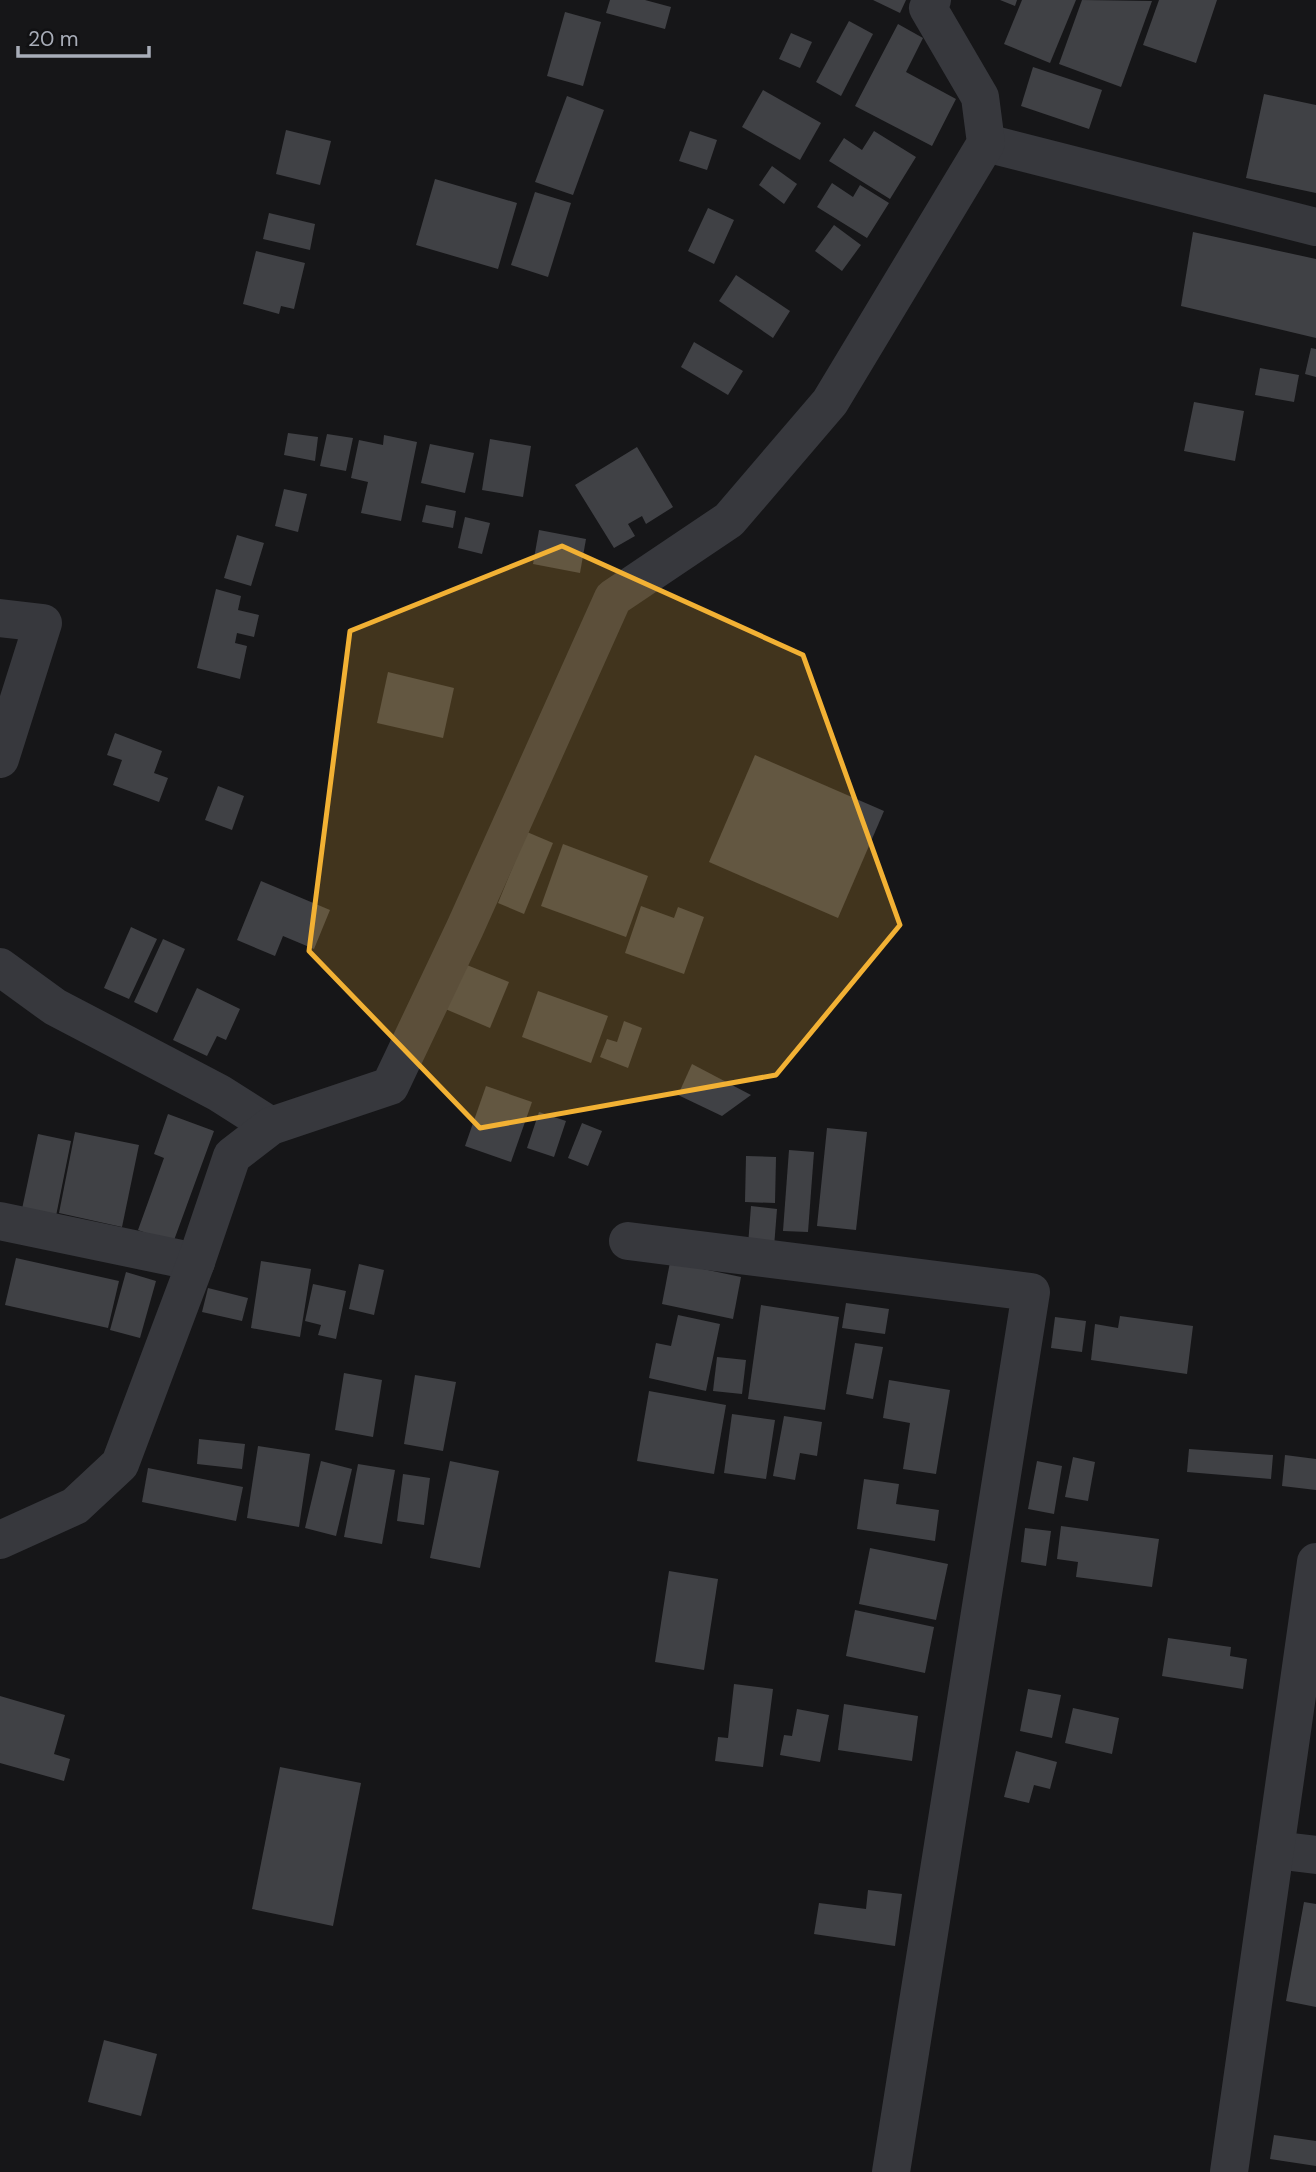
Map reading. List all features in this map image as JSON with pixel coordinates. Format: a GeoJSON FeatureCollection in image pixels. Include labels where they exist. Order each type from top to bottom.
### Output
{"type":"FeatureCollection","features":[{"type":"Feature","properties":{"kind":"street"},"geometry":{"type":"LineString","coordinates":[[0,1540],[75,1506],[120,1464],[196,1262],[232,1156],[271,1126],[390,1086],[471,915],[613,598],[729,520],[830,401],[986,143],[980,97],[928,8],[932,0]]}},
{"type":"Feature","properties":{"kind":"street"},"geometry":{"type":"LineString","coordinates":[[986,143],[1316,228]]}},
{"type":"Feature","properties":{"kind":"street"},"geometry":{"type":"LineString","coordinates":[[0,618],[43,623],[0,759]]}},
{"type":"Feature","properties":{"kind":"street"},"geometry":{"type":"LineString","coordinates":[[0,967],[55,1007],[219,1093],[271,1126]]}},
{"type":"Feature","properties":{"kind":"street"},"geometry":{"type":"LineString","coordinates":[[0,1221],[196,1262]]}},
{"type":"Feature","properties":{"kind":"street"},"geometry":{"type":"LineString","coordinates":[[628,1241],[1031,1292],[891,2172]]}},
{"type":"Feature","properties":{"kind":"street"},"geometry":{"type":"LineString","coordinates":[[1229,2172],[1316,1562]]}},
{"type":"Feature","properties":{"kind":"street"},"geometry":{"type":"LineString","coordinates":[[1275,1850],[1316,1855]]}},
{"type":"Feature","properties":{"kind":"highlighted area"},"geometry":{"type":"Polygon","coordinates":[[[562,546],[803,655],[900,925],[776,1075],[480,1128],[309,951],[350,631],[562,546]]]}},
{"type":"Feature","properties":{"kind":"building"},"geometry":{"type":"Polygon","coordinates":[[[610,0],[645,0],[671,7],[665,29],[606,13],[610,0]]]}},
{"type":"Feature","properties":{"kind":"building"},"geometry":{"type":"Polygon","coordinates":[[[873,0],[906,0],[900,13],[873,0]]]}},
{"type":"Feature","properties":{"kind":"building"},"geometry":{"type":"Polygon","coordinates":[[[1000,0],[1017,0],[1015,6],[1000,0]]]}},
{"type":"Feature","properties":{"kind":"building"},"geometry":{"type":"Polygon","coordinates":[[[1022,0],[1076,0],[1050,63],[1004,44],[1022,0]]]}},
{"type":"Feature","properties":{"kind":"building"},"geometry":{"type":"Polygon","coordinates":[[[1082,0],[1152,1],[1121,87],[1059,64],[1082,0]]]}},
{"type":"Feature","properties":{"kind":"building"},"geometry":{"type":"Polygon","coordinates":[[[1159,0],[1217,0],[1196,63],[1143,45],[1159,0]]]}},
{"type":"Feature","properties":{"kind":"building"},"geometry":{"type":"Polygon","coordinates":[[[565,12],[601,22],[583,86],[547,76],[565,12]]]}},
{"type":"Feature","properties":{"kind":"building"},"geometry":{"type":"Polygon","coordinates":[[[849,21],[873,34],[841,96],[816,82],[849,21]]]}},
{"type":"Feature","properties":{"kind":"building"},"geometry":{"type":"Polygon","coordinates":[[[898,24],[923,38],[906,72],[956,99],[932,146],[855,106],[898,24]]]}},
{"type":"Feature","properties":{"kind":"building"},"geometry":{"type":"Polygon","coordinates":[[[791,33],[812,42],[800,68],[779,59],[791,33]]]}},
{"type":"Feature","properties":{"kind":"building"},"geometry":{"type":"Polygon","coordinates":[[[1033,67],[1102,90],[1089,129],[1021,106],[1033,67]]]}},
{"type":"Feature","properties":{"kind":"building"},"geometry":{"type":"Polygon","coordinates":[[[763,90],[821,123],[800,160],[742,127],[763,90]]]}},
{"type":"Feature","properties":{"kind":"building"},"geometry":{"type":"Polygon","coordinates":[[[1264,94],[1316,105],[1316,193],[1246,178],[1264,94]]]}},
{"type":"Feature","properties":{"kind":"building"},"geometry":{"type":"Polygon","coordinates":[[[567,96],[604,110],[573,195],[535,182],[567,96]]]}},
{"type":"Feature","properties":{"kind":"building"},"geometry":{"type":"Polygon","coordinates":[[[286,130],[331,141],[320,185],[276,174],[286,130]]]}},
{"type":"Feature","properties":{"kind":"building"},"geometry":{"type":"Polygon","coordinates":[[[690,131],[717,140],[707,170],[679,161],[690,131]]]}},
{"type":"Feature","properties":{"kind":"building"},"geometry":{"type":"Polygon","coordinates":[[[874,131],[916,157],[890,199],[829,161],[844,138],[862,150],[874,131]]]}},
{"type":"Feature","properties":{"kind":"building"},"geometry":{"type":"Polygon","coordinates":[[[772,166],[797,184],[784,204],[759,185],[772,166]]]}},
{"type":"Feature","properties":{"kind":"building"},"geometry":{"type":"Polygon","coordinates":[[[435,179],[517,203],[498,269],[416,245],[435,179]]]}},
{"type":"Feature","properties":{"kind":"building"},"geometry":{"type":"Polygon","coordinates":[[[832,183],[853,197],[860,185],[889,203],[867,238],[817,207],[832,183]]]}},
{"type":"Feature","properties":{"kind":"building"},"geometry":{"type":"Polygon","coordinates":[[[535,192],[571,203],[548,277],[511,265],[535,192]]]}},
{"type":"Feature","properties":{"kind":"building"},"geometry":{"type":"Polygon","coordinates":[[[708,208],[734,220],[714,264],[688,251],[708,208]]]}},
{"type":"Feature","properties":{"kind":"building"},"geometry":{"type":"Polygon","coordinates":[[[269,213],[315,224],[310,250],[263,239],[269,213]]]}},
{"type":"Feature","properties":{"kind":"building"},"geometry":{"type":"Polygon","coordinates":[[[834,225],[861,245],[842,271],[815,251],[834,225]]]}},
{"type":"Feature","properties":{"kind":"building"},"geometry":{"type":"Polygon","coordinates":[[[1193,232],[1316,259],[1316,338],[1181,306],[1193,232]]]}},
{"type":"Feature","properties":{"kind":"building"},"geometry":{"type":"Polygon","coordinates":[[[256,251],[305,263],[294,309],[281,306],[279,314],[243,304],[256,251]]]}},
{"type":"Feature","properties":{"kind":"building"},"geometry":{"type":"Polygon","coordinates":[[[736,275],[790,311],[773,338],[719,301],[736,275]]]}},
{"type":"Feature","properties":{"kind":"building"},"geometry":{"type":"Polygon","coordinates":[[[694,342],[743,371],[728,395],[681,367],[694,342]]]}},
{"type":"Feature","properties":{"kind":"building"},"geometry":{"type":"Polygon","coordinates":[[[1311,348],[1316,349],[1316,377],[1305,374],[1311,348]]]}},
{"type":"Feature","properties":{"kind":"building"},"geometry":{"type":"Polygon","coordinates":[[[1260,368],[1299,375],[1294,402],[1255,395],[1260,368]]]}},
{"type":"Feature","properties":{"kind":"building"},"geometry":{"type":"Polygon","coordinates":[[[1194,402],[1244,411],[1235,461],[1184,451],[1194,402]]]}},
{"type":"Feature","properties":{"kind":"building"},"geometry":{"type":"Polygon","coordinates":[[[288,433],[318,437],[315,461],[284,455],[288,433]]]}},
{"type":"Feature","properties":{"kind":"building"},"geometry":{"type":"Polygon","coordinates":[[[327,434],[353,438],[346,471],[320,466],[327,434]]]}},
{"type":"Feature","properties":{"kind":"building"},"geometry":{"type":"Polygon","coordinates":[[[384,435],[417,442],[401,521],[361,513],[368,482],[351,478],[359,440],[383,445],[384,435]]]}},
{"type":"Feature","properties":{"kind":"building"},"geometry":{"type":"Polygon","coordinates":[[[490,439],[531,446],[523,497],[482,490],[490,439]]]}},
{"type":"Feature","properties":{"kind":"building"},"geometry":{"type":"Polygon","coordinates":[[[430,444],[474,453],[465,493],[421,483],[430,444]]]}},
{"type":"Feature","properties":{"kind":"building"},"geometry":{"type":"Polygon","coordinates":[[[637,447],[673,507],[646,524],[642,516],[628,524],[635,536],[614,548],[575,485],[637,447]]]}},
{"type":"Feature","properties":{"kind":"building"},"geometry":{"type":"Polygon","coordinates":[[[284,489],[307,494],[298,532],[275,526],[284,489]]]}},
{"type":"Feature","properties":{"kind":"building"},"geometry":{"type":"Polygon","coordinates":[[[426,505],[456,511],[453,528],[422,522],[426,505]]]}},
{"type":"Feature","properties":{"kind":"building"},"geometry":{"type":"Polygon","coordinates":[[[465,517],[490,523],[482,554],[458,548],[465,517]]]}},
{"type":"Feature","properties":{"kind":"building"},"geometry":{"type":"Polygon","coordinates":[[[539,530],[586,539],[580,573],[533,564],[539,530]]]}},
{"type":"Feature","properties":{"kind":"building"},"geometry":{"type":"Polygon","coordinates":[[[237,535],[264,543],[251,586],[224,578],[237,535]]]}},
{"type":"Feature","properties":{"kind":"building"},"geometry":{"type":"Polygon","coordinates":[[[216,589],[241,596],[238,610],[259,615],[254,637],[237,633],[235,643],[247,646],[240,679],[197,668],[216,589]]]}},
{"type":"Feature","properties":{"kind":"building"},"geometry":{"type":"Polygon","coordinates":[[[388,672],[454,688],[443,738],[377,723],[388,672]]]}},
{"type":"Feature","properties":{"kind":"building"},"geometry":{"type":"Polygon","coordinates":[[[115,733],[162,751],[154,773],[168,778],[159,802],[113,785],[122,760],[107,755],[115,733]]]}},
{"type":"Feature","properties":{"kind":"building"},"geometry":{"type":"Polygon","coordinates":[[[755,755],[884,811],[838,918],[709,862],[755,755]]]}},
{"type":"Feature","properties":{"kind":"building"},"geometry":{"type":"Polygon","coordinates":[[[218,786],[244,796],[232,830],[205,820],[218,786]]]}},
{"type":"Feature","properties":{"kind":"building"},"geometry":{"type":"Polygon","coordinates":[[[527,832],[553,843],[524,914],[498,903],[527,832]]]}},
{"type":"Feature","properties":{"kind":"building"},"geometry":{"type":"Polygon","coordinates":[[[563,844],[648,876],[626,937],[541,906],[563,844]]]}},
{"type":"Feature","properties":{"kind":"building"},"geometry":{"type":"Polygon","coordinates":[[[261,881],[330,910],[314,949],[283,936],[275,956],[237,940],[261,881]]]}},
{"type":"Feature","properties":{"kind":"building"},"geometry":{"type":"Polygon","coordinates":[[[641,906],[674,918],[678,907],[704,917],[684,974],[625,953],[641,906]]]}},
{"type":"Feature","properties":{"kind":"building"},"geometry":{"type":"Polygon","coordinates":[[[131,927],[157,939],[129,999],[104,988],[131,927]]]}},
{"type":"Feature","properties":{"kind":"building"},"geometry":{"type":"Polygon","coordinates":[[[163,939],[185,949],[157,1013],[134,1002],[163,939]]]}},
{"type":"Feature","properties":{"kind":"building"},"geometry":{"type":"Polygon","coordinates":[[[462,963],[509,982],[490,1028],[443,1008],[462,963]]]}},
{"type":"Feature","properties":{"kind":"building"},"geometry":{"type":"Polygon","coordinates":[[[197,988],[240,1009],[226,1040],[217,1036],[207,1056],[173,1040],[197,988]]]}},
{"type":"Feature","properties":{"kind":"building"},"geometry":{"type":"Polygon","coordinates":[[[538,991],[608,1016],[591,1063],[522,1037],[538,991]]]}},
{"type":"Feature","properties":{"kind":"building"},"geometry":{"type":"Polygon","coordinates":[[[624,1021],[642,1028],[628,1068],[600,1057],[607,1039],[617,1042],[624,1021]]]}},
{"type":"Feature","properties":{"kind":"building"},"geometry":{"type":"Polygon","coordinates":[[[692,1064],[751,1095],[722,1116],[678,1095],[692,1064]]]}},
{"type":"Feature","properties":{"kind":"building"},"geometry":{"type":"Polygon","coordinates":[[[486,1086],[532,1102],[511,1162],[465,1146],[486,1086]]]}},
{"type":"Feature","properties":{"kind":"building"},"geometry":{"type":"Polygon","coordinates":[[[539,1112],[566,1121],[554,1157],[527,1148],[539,1112]]]}},
{"type":"Feature","properties":{"kind":"building"},"geometry":{"type":"Polygon","coordinates":[[[168,1114],[214,1131],[173,1243],[138,1230],[164,1158],[154,1154],[168,1114]]]}},
{"type":"Feature","properties":{"kind":"building"},"geometry":{"type":"Polygon","coordinates":[[[582,1123],[602,1131],[588,1166],[568,1158],[582,1123]]]}},
{"type":"Feature","properties":{"kind":"building"},"geometry":{"type":"Polygon","coordinates":[[[827,1128],[867,1132],[856,1230],[817,1226],[827,1128]]]}},
{"type":"Feature","properties":{"kind":"building"},"geometry":{"type":"Polygon","coordinates":[[[75,1132],[139,1145],[122,1227],[59,1213],[75,1132]]]}},
{"type":"Feature","properties":{"kind":"building"},"geometry":{"type":"Polygon","coordinates":[[[38,1134],[71,1141],[56,1216],[22,1209],[38,1134]]]}},
{"type":"Feature","properties":{"kind":"building"},"geometry":{"type":"Polygon","coordinates":[[[789,1150],[814,1152],[808,1232],[783,1231],[789,1150]]]}},
{"type":"Feature","properties":{"kind":"building"},"geometry":{"type":"Polygon","coordinates":[[[746,1156],[776,1157],[775,1203],[745,1202],[746,1156]]]}},
{"type":"Feature","properties":{"kind":"building"},"geometry":{"type":"Polygon","coordinates":[[[751,1206],[777,1209],[774,1247],[748,1245],[751,1206]]]}},
{"type":"Feature","properties":{"kind":"building"},"geometry":{"type":"Polygon","coordinates":[[[16,1258],[119,1281],[108,1328],[5,1305],[16,1258]]]}},
{"type":"Feature","properties":{"kind":"building"},"geometry":{"type":"Polygon","coordinates":[[[261,1261],[311,1269],[300,1337],[251,1328],[261,1261]]]}},
{"type":"Feature","properties":{"kind":"building"},"geometry":{"type":"Polygon","coordinates":[[[670,1262],[741,1277],[733,1319],[662,1304],[670,1262]]]}},
{"type":"Feature","properties":{"kind":"building"},"geometry":{"type":"Polygon","coordinates":[[[359,1264],[384,1270],[374,1315],[349,1309],[359,1264]]]}},
{"type":"Feature","properties":{"kind":"building"},"geometry":{"type":"Polygon","coordinates":[[[126,1272],[156,1281],[140,1338],[110,1330],[126,1272]]]}},
{"type":"Feature","properties":{"kind":"building"},"geometry":{"type":"Polygon","coordinates":[[[313,1284],[346,1291],[336,1339],[318,1335],[321,1325],[305,1321],[313,1284]]]}},
{"type":"Feature","properties":{"kind":"building"},"geometry":{"type":"Polygon","coordinates":[[[208,1288],[248,1298],[242,1321],[202,1312],[208,1288]]]}},
{"type":"Feature","properties":{"kind":"building"},"geometry":{"type":"Polygon","coordinates":[[[846,1303],[889,1309],[885,1334],[842,1328],[846,1303]]]}},
{"type":"Feature","properties":{"kind":"building"},"geometry":{"type":"Polygon","coordinates":[[[761,1305],[839,1317],[825,1410],[748,1399],[761,1305]]]}},
{"type":"Feature","properties":{"kind":"building"},"geometry":{"type":"Polygon","coordinates":[[[678,1315],[720,1324],[706,1391],[649,1378],[656,1343],[671,1346],[678,1315]]]}},
{"type":"Feature","properties":{"kind":"building"},"geometry":{"type":"Polygon","coordinates":[[[1120,1316],[1193,1326],[1187,1374],[1091,1360],[1095,1324],[1118,1328],[1120,1316]]]}},
{"type":"Feature","properties":{"kind":"building"},"geometry":{"type":"Polygon","coordinates":[[[1055,1317],[1086,1321],[1082,1352],[1051,1348],[1055,1317]]]}},
{"type":"Feature","properties":{"kind":"building"},"geometry":{"type":"Polygon","coordinates":[[[855,1343],[883,1347],[873,1399],[846,1394],[855,1343]]]}},
{"type":"Feature","properties":{"kind":"building"},"geometry":{"type":"Polygon","coordinates":[[[717,1357],[746,1360],[742,1394],[713,1391],[717,1357]]]}},
{"type":"Feature","properties":{"kind":"building"},"geometry":{"type":"Polygon","coordinates":[[[344,1373],[382,1380],[373,1437],[335,1430],[344,1373]]]}},
{"type":"Feature","properties":{"kind":"building"},"geometry":{"type":"Polygon","coordinates":[[[415,1375],[456,1382],[443,1451],[404,1444],[415,1375]]]}},
{"type":"Feature","properties":{"kind":"building"},"geometry":{"type":"Polygon","coordinates":[[[889,1380],[950,1390],[936,1474],[903,1469],[910,1423],[883,1418],[889,1380]]]}},
{"type":"Feature","properties":{"kind":"building"},"geometry":{"type":"Polygon","coordinates":[[[649,1391],[726,1405],[714,1474],[637,1461],[649,1391]]]}},
{"type":"Feature","properties":{"kind":"building"},"geometry":{"type":"Polygon","coordinates":[[[732,1414],[775,1420],[766,1479],[724,1473],[732,1414]]]}},
{"type":"Feature","properties":{"kind":"building"},"geometry":{"type":"Polygon","coordinates":[[[784,1416],[822,1422],[817,1456],[800,1453],[795,1480],[773,1476],[784,1416]]]}},
{"type":"Feature","properties":{"kind":"building"},"geometry":{"type":"Polygon","coordinates":[[[199,1439],[245,1444],[242,1469],[197,1464],[199,1439]]]}},
{"type":"Feature","properties":{"kind":"building"},"geometry":{"type":"Polygon","coordinates":[[[258,1446],[310,1454],[299,1527],[247,1518],[258,1446]]]}},
{"type":"Feature","properties":{"kind":"building"},"geometry":{"type":"Polygon","coordinates":[[[1189,1449],[1273,1455],[1271,1479],[1187,1472],[1189,1449]]]}},
{"type":"Feature","properties":{"kind":"building"},"geometry":{"type":"Polygon","coordinates":[[[1285,1455],[1316,1459],[1316,1490],[1282,1486],[1285,1455]]]}},
{"type":"Feature","properties":{"kind":"building"},"geometry":{"type":"Polygon","coordinates":[[[1073,1457],[1095,1462],[1088,1501],[1065,1497],[1073,1457]]]}},
{"type":"Feature","properties":{"kind":"building"},"geometry":{"type":"Polygon","coordinates":[[[321,1461],[352,1469],[336,1536],[305,1528],[321,1461]]]}},
{"type":"Feature","properties":{"kind":"building"},"geometry":{"type":"Polygon","coordinates":[[[450,1461],[499,1471],[480,1568],[430,1558],[450,1461]]]}},
{"type":"Feature","properties":{"kind":"building"},"geometry":{"type":"Polygon","coordinates":[[[1037,1461],[1062,1466],[1054,1514],[1028,1509],[1037,1461]]]}},
{"type":"Feature","properties":{"kind":"building"},"geometry":{"type":"Polygon","coordinates":[[[358,1464],[395,1470],[382,1544],[344,1537],[358,1464]]]}},
{"type":"Feature","properties":{"kind":"building"},"geometry":{"type":"Polygon","coordinates":[[[148,1468],[243,1487],[236,1521],[142,1502],[148,1468]]]}},
{"type":"Feature","properties":{"kind":"building"},"geometry":{"type":"Polygon","coordinates":[[[403,1474],[430,1478],[424,1525],[397,1521],[403,1474]]]}},
{"type":"Feature","properties":{"kind":"building"},"geometry":{"type":"Polygon","coordinates":[[[864,1479],[899,1484],[896,1504],[939,1510],[935,1541],[857,1529],[864,1479]]]}},
{"type":"Feature","properties":{"kind":"building"},"geometry":{"type":"Polygon","coordinates":[[[1061,1526],[1159,1539],[1152,1587],[1076,1577],[1078,1562],[1057,1559],[1061,1526]]]}},
{"type":"Feature","properties":{"kind":"building"},"geometry":{"type":"Polygon","coordinates":[[[1025,1528],[1051,1531],[1046,1566],[1021,1562],[1025,1528]]]}},
{"type":"Feature","properties":{"kind":"building"},"geometry":{"type":"Polygon","coordinates":[[[870,1548],[948,1564],[936,1620],[859,1604],[870,1548]]]}},
{"type":"Feature","properties":{"kind":"building"},"geometry":{"type":"Polygon","coordinates":[[[669,1571],[718,1579],[704,1670],[655,1662],[669,1571]]]}},
{"type":"Feature","properties":{"kind":"building"},"geometry":{"type":"Polygon","coordinates":[[[855,1610],[934,1627],[925,1673],[846,1656],[855,1610]]]}},
{"type":"Feature","properties":{"kind":"building"},"geometry":{"type":"Polygon","coordinates":[[[1168,1638],[1231,1647],[1230,1656],[1247,1659],[1243,1689],[1162,1676],[1168,1638]]]}},
{"type":"Feature","properties":{"kind":"building"},"geometry":{"type":"Polygon","coordinates":[[[734,1684],[773,1689],[763,1767],[715,1761],[718,1737],[728,1738],[734,1684]]]}},
{"type":"Feature","properties":{"kind":"building"},"geometry":{"type":"Polygon","coordinates":[[[1028,1689],[1061,1695],[1052,1738],[1020,1731],[1028,1689]]]}},
{"type":"Feature","properties":{"kind":"building"},"geometry":{"type":"Polygon","coordinates":[[[0,1696],[65,1715],[54,1754],[70,1759],[64,1781],[0,1763],[0,1696]]]}},
{"type":"Feature","properties":{"kind":"building"},"geometry":{"type":"Polygon","coordinates":[[[844,1704],[918,1716],[912,1761],[838,1750],[844,1704]]]}},
{"type":"Feature","properties":{"kind":"building"},"geometry":{"type":"Polygon","coordinates":[[[1073,1708],[1119,1718],[1112,1754],[1065,1743],[1073,1708]]]}},
{"type":"Feature","properties":{"kind":"building"},"geometry":{"type":"Polygon","coordinates":[[[797,1709],[829,1715],[820,1762],[780,1755],[784,1735],[792,1736],[797,1709]]]}},
{"type":"Feature","properties":{"kind":"building"},"geometry":{"type":"Polygon","coordinates":[[[1016,1751],[1057,1762],[1050,1789],[1034,1785],[1029,1803],[1004,1797],[1016,1751]]]}},
{"type":"Feature","properties":{"kind":"building"},"geometry":{"type":"Polygon","coordinates":[[[280,1767],[361,1783],[333,1926],[252,1909],[280,1767]]]}},
{"type":"Feature","properties":{"kind":"building"},"geometry":{"type":"Polygon","coordinates":[[[868,1890],[902,1894],[895,1946],[814,1934],[819,1903],[866,1909],[868,1890]]]}},
{"type":"Feature","properties":{"kind":"building"},"geometry":{"type":"Polygon","coordinates":[[[1304,1902],[1316,1904],[1316,2007],[1286,2001],[1304,1902]]]}},
{"type":"Feature","properties":{"kind":"building"},"geometry":{"type":"Polygon","coordinates":[[[104,2040],[157,2054],[141,2116],[88,2102],[104,2040]]]}},
{"type":"Feature","properties":{"kind":"building"},"geometry":{"type":"Polygon","coordinates":[[[1274,2135],[1316,2141],[1316,2166],[1270,2159],[1274,2135]]]}}]}
